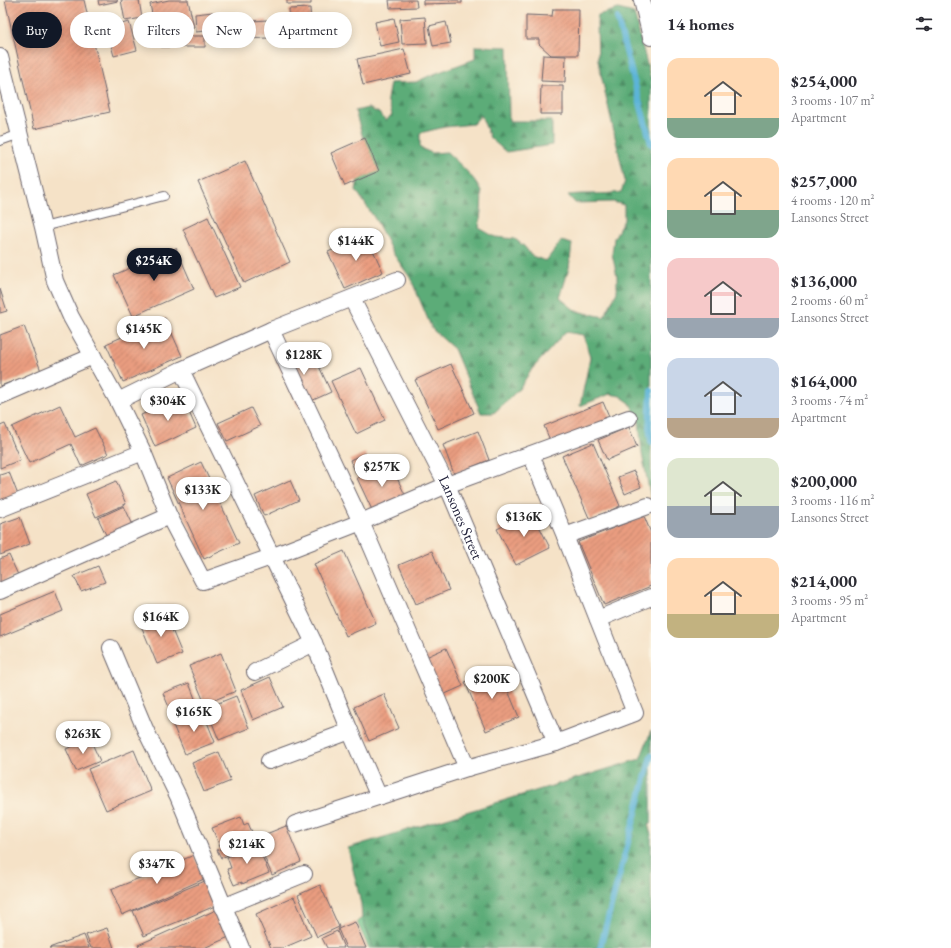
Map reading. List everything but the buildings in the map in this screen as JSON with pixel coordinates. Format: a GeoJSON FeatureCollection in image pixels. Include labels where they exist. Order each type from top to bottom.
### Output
{"type":"FeatureCollection","features":[{"type":"Feature","properties":{"kind":"street"},"geometry":{"type":"LineString","coordinates":[[642,0],[651,37]]}},
{"type":"Feature","properties":{"kind":"street"},"geometry":{"type":"LineString","coordinates":[[0,57],[43,227],[55,282],[71,317],[118,401],[143,452],[169,516],[203,581],[271,557],[361,522],[447,485],[629,418]]}},
{"type":"Feature","properties":{"kind":"street"},"geometry":{"type":"LineString","coordinates":[[118,401],[181,370],[271,330],[398,280]]}},
{"type":"Feature","properties":{"kind":"street","name":"Lansones Street"},"geometry":{"type":"LineString","coordinates":[[352,299],[447,485],[556,743]]}},
{"type":"Feature","properties":{"kind":"street"},"geometry":{"type":"LineString","coordinates":[[271,330],[361,522],[467,768]]}},
{"type":"Feature","properties":{"kind":"street"},"geometry":{"type":"LineString","coordinates":[[0,396],[93,356]]}},
{"type":"Feature","properties":{"kind":"street"},"geometry":{"type":"LineString","coordinates":[[181,370],[314,643],[379,797]]}},
{"type":"Feature","properties":{"kind":"street"},"geometry":{"type":"LineString","coordinates":[[0,509],[143,452]]}},
{"type":"Feature","properties":{"kind":"street"},"geometry":{"type":"LineString","coordinates":[[295,824],[467,768],[556,743],[635,713],[565,536],[530,455]]}},
{"type":"Feature","properties":{"kind":"street"},"geometry":{"type":"LineString","coordinates":[[565,536],[648,506]]}},
{"type":"Feature","properties":{"kind":"street"},"geometry":{"type":"LineString","coordinates":[[0,592],[169,516]]}},
{"type":"Feature","properties":{"kind":"street"},"geometry":{"type":"LineString","coordinates":[[598,619],[651,597]]}},
{"type":"Feature","properties":{"kind":"street"},"geometry":{"type":"LineString","coordinates":[[255,672],[314,643]]}},
{"type":"Feature","properties":{"kind":"street"},"geometry":{"type":"LineString","coordinates":[[111,648],[141,720],[178,796],[241,948]]}},
{"type":"Feature","properties":{"kind":"street"},"geometry":{"type":"LineString","coordinates":[[269,761],[350,731]]}},
{"type":"Feature","properties":{"kind":"street"},"geometry":{"type":"LineString","coordinates":[[223,907],[304,874]]}},
{"type":"Feature","properties":{"kind":"lane"},"geometry":{"type":"LineString","coordinates":[[0,141],[20,134]]}},
{"type":"Feature","properties":{"kind":"lane"},"geometry":{"type":"LineString","coordinates":[[43,227],[164,196]]}},
{"type":"Feature","properties":{"kind":"green space"},"geometry":{"type":"Polygon","coordinates":[[[618,9],[634,13],[651,80],[651,499],[642,454],[639,422],[630,403],[620,396],[610,394],[580,406],[590,358],[584,335],[565,332],[532,369],[519,389],[494,413],[481,413],[454,349],[432,329],[411,279],[392,252],[377,222],[356,190],[358,179],[373,172],[355,111],[368,108],[379,113],[386,121],[392,114],[387,99],[390,83],[416,82],[475,59],[475,46],[508,47],[509,121],[552,121],[552,145],[506,152],[490,138],[481,115],[473,124],[445,127],[420,133],[420,148],[432,153],[447,152],[466,170],[479,186],[482,194],[479,228],[495,237],[515,239],[524,246],[532,256],[546,261],[561,241],[572,244],[569,268],[560,298],[576,311],[604,317],[617,292],[617,276],[612,254],[614,238],[624,220],[624,205],[613,202],[575,203],[568,195],[621,192],[625,181],[598,61],[598,15],[618,9]]]}},
{"type":"Feature","properties":{"kind":"green space"},"geometry":{"type":"Polygon","coordinates":[[[651,731],[651,823],[648,824],[651,836],[651,948],[373,948],[362,918],[361,904],[348,848],[640,759],[651,731]]]}},
{"type":"Feature","properties":{"kind":"green space"},"geometry":{"type":"Polygon","coordinates":[[[362,918],[373,948],[369,948],[357,922],[362,918]]]}},
{"type":"Feature","properties":{"kind":"waterway"},"geometry":{"type":"LineString","coordinates":[[617,18],[651,144]]}},
{"type":"Feature","properties":{"kind":"waterway"},"geometry":{"type":"LineString","coordinates":[[651,391],[649,427],[651,442]]}},
{"type":"Feature","properties":{"kind":"waterway"},"geometry":{"type":"LineString","coordinates":[[600,948],[651,756]]}}]}
